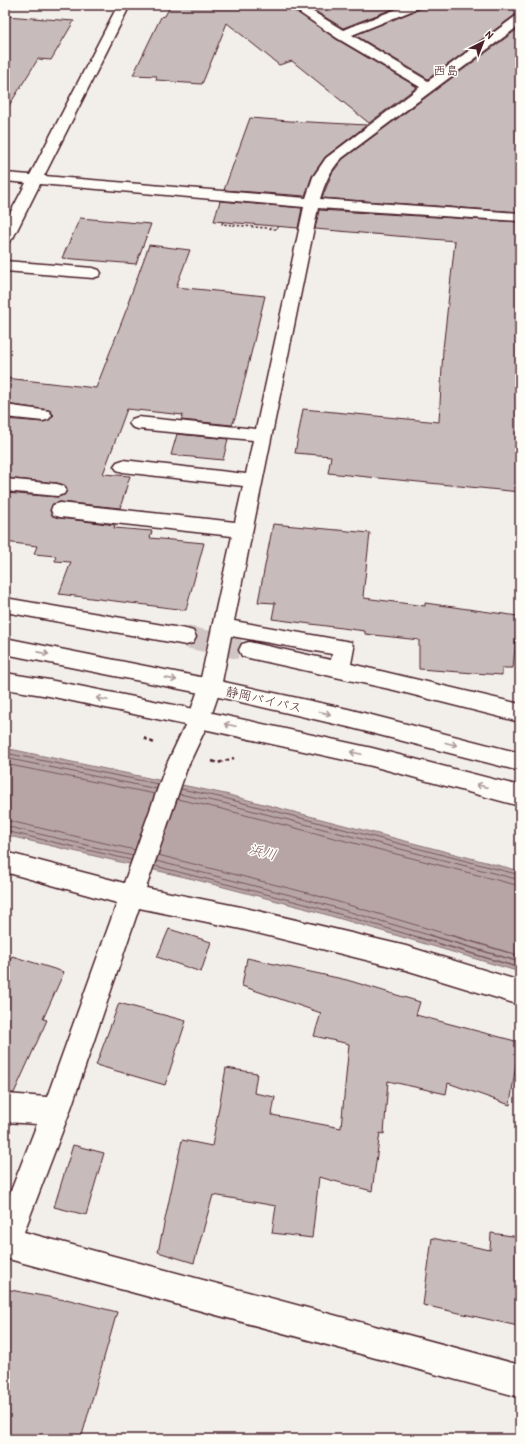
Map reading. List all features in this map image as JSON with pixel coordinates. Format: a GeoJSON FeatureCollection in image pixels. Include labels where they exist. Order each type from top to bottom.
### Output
{"type":"FeatureCollection","features":[{"type":"Feature","properties":{"kind":"main road"},"geometry":{"type":"LineString","coordinates":[[5,238],[124,5]]}},
{"type":"Feature","properties":{"kind":"main road"},"geometry":{"type":"LineString","coordinates":[[294,5],[428,87]]}},
{"type":"Feature","properties":{"kind":"main road"},"geometry":{"type":"LineString","coordinates":[[341,34],[417,5]]}},
{"type":"Feature","properties":{"kind":"main road"},"geometry":{"type":"LineString","coordinates":[[520,19],[326,164],[320,175],[312,203],[262,434],[210,687],[176,768],[56,1110],[5,1243],[520,1381]]}},
{"type":"Feature","properties":{"kind":"main road"},"geometry":{"type":"LineString","coordinates":[[5,177],[312,203],[520,217]]}},
{"type":"Feature","properties":{"kind":"main road"},"geometry":{"type":"LineString","coordinates":[[5,266],[93,273]]}},
{"type":"Feature","properties":{"kind":"main road"},"geometry":{"type":"LineString","coordinates":[[5,412],[43,415]]}},
{"type":"Feature","properties":{"kind":"main road"},"geometry":{"type":"LineString","coordinates":[[138,423],[262,434]]}},
{"type":"Feature","properties":{"kind":"main road"},"geometry":{"type":"LineString","coordinates":[[123,466],[252,481]]}},
{"type":"Feature","properties":{"kind":"main road"},"geometry":{"type":"LineString","coordinates":[[5,485],[57,490]]}},
{"type":"Feature","properties":{"kind":"main road"},"geometry":{"type":"LineString","coordinates":[[60,510],[243,530]]}},
{"type":"Feature","properties":{"kind":"main road"},"geometry":{"type":"LineString","coordinates":[[5,605],[186,637]]}},
{"type":"Feature","properties":{"kind":"main road"},"geometry":{"type":"LineString","coordinates":[[223,627],[344,648],[339,670]]}},
{"type":"Feature","properties":{"kind":"main road","name":"静岡バイパス"},"geometry":{"type":"LineString","coordinates":[[5,646],[210,687],[348,718],[520,762]]}},
{"type":"Feature","properties":{"kind":"main road"},"geometry":{"type":"LineString","coordinates":[[249,650],[520,713]]}},
{"type":"Feature","properties":{"kind":"main road"},"geometry":{"type":"LineString","coordinates":[[5,681],[49,688],[198,718],[372,757],[520,796]]}},
{"type":"Feature","properties":{"kind":"main road"},"geometry":{"type":"LineString","coordinates":[[5,862],[132,896],[241,918],[398,956],[520,993]]}},
{"type":"Feature","properties":{"kind":"main road"},"geometry":{"type":"LineString","coordinates":[[5,1108],[56,1110]]}},
{"type":"Feature","properties":{"kind":"water","name":"浜川"},"geometry":{"type":"Polygon","coordinates":[[[5,748],[225,794],[520,871],[520,972],[304,908],[193,879],[5,835],[5,748]]]}},
{"type":"Feature","properties":{"kind":"building"},"geometry":{"type":"Polygon","coordinates":[[[171,5],[287,5],[336,39],[417,87],[369,123],[292,61],[279,65],[227,23],[202,84],[156,80],[157,76],[133,75],[161,17],[165,16],[171,5]]]}},
{"type":"Feature","properties":{"kind":"building"},"geometry":{"type":"Polygon","coordinates":[[[305,5],[403,5],[343,28],[305,5]]]}},
{"type":"Feature","properties":{"kind":"building"},"geometry":{"type":"Polygon","coordinates":[[[424,5],[519,5],[519,14],[515,15],[428,79],[355,35],[422,8],[424,5]]]}},
{"type":"Feature","properties":{"kind":"building"},"geometry":{"type":"Polygon","coordinates":[[[5,16],[74,21],[51,60],[38,59],[5,112],[5,16]]]}},
{"type":"Feature","properties":{"kind":"building"},"geometry":{"type":"Polygon","coordinates":[[[519,28],[520,212],[322,198],[332,173],[343,159],[519,28]]]}},
{"type":"Feature","properties":{"kind":"building"},"geometry":{"type":"Polygon","coordinates":[[[250,118],[367,125],[325,157],[312,176],[305,196],[224,190],[250,118]]]}},
{"type":"Feature","properties":{"kind":"building"},"geometry":{"type":"Polygon","coordinates":[[[220,201],[302,208],[298,228],[214,221],[220,201]]]}},
{"type":"Feature","properties":{"kind":"building"},"geometry":{"type":"Polygon","coordinates":[[[319,210],[520,222],[520,492],[328,473],[331,456],[295,453],[303,409],[439,422],[443,349],[455,241],[315,229],[319,210]]]}},
{"type":"Feature","properties":{"kind":"building"},"geometry":{"type":"Polygon","coordinates":[[[80,218],[151,224],[136,264],[62,258],[80,218]]]}},
{"type":"Feature","properties":{"kind":"building"},"geometry":{"type":"Polygon","coordinates":[[[149,245],[190,250],[176,287],[265,296],[236,415],[232,425],[181,420],[183,415],[127,409],[103,474],[130,476],[120,508],[60,502],[53,504],[50,511],[53,516],[60,518],[115,525],[114,528],[152,531],[150,538],[204,543],[186,610],[59,594],[71,562],[55,561],[56,556],[34,554],[37,546],[5,542],[5,493],[57,497],[64,495],[67,491],[64,485],[57,483],[5,478],[5,419],[43,422],[49,420],[54,415],[49,410],[5,404],[5,378],[96,388],[129,303],[149,245]]]}},
{"type":"Feature","properties":{"kind":"building"},"geometry":{"type":"Polygon","coordinates":[[[177,434],[228,439],[223,460],[171,455],[177,434]]]}},
{"type":"Feature","properties":{"kind":"building"},"geometry":{"type":"Polygon","coordinates":[[[273,524],[370,533],[364,598],[425,606],[425,603],[518,616],[513,668],[502,668],[502,675],[419,669],[419,640],[365,634],[365,631],[272,619],[275,603],[258,602],[273,524]]]}},
{"type":"Feature","properties":{"kind":"building"},"geometry":{"type":"Polygon","coordinates":[[[169,929],[211,942],[201,972],[157,957],[169,929]]]}},
{"type":"Feature","properties":{"kind":"building"},"geometry":{"type":"Polygon","coordinates":[[[12,956],[64,972],[43,1019],[47,1020],[14,1093],[5,1093],[5,972],[12,956]]]}},
{"type":"Feature","properties":{"kind":"building"},"geometry":{"type":"Polygon","coordinates":[[[247,958],[347,980],[420,1002],[416,1015],[519,1042],[510,1105],[448,1083],[446,1094],[388,1081],[384,1134],[380,1133],[372,1191],[319,1177],[312,1238],[272,1233],[276,1206],[213,1195],[194,1263],[158,1252],[182,1140],[212,1146],[226,1068],[257,1073],[254,1093],[275,1097],[272,1115],[341,1128],[349,1044],[314,1036],[321,1013],[242,986],[247,958]]]}},
{"type":"Feature","properties":{"kind":"building"},"geometry":{"type":"Polygon","coordinates":[[[119,1003],[186,1021],[165,1085],[96,1065],[119,1003]]]}},
{"type":"Feature","properties":{"kind":"building"},"geometry":{"type":"Polygon","coordinates":[[[73,1145],[104,1153],[86,1215],[54,1207],[73,1145]]]}},
{"type":"Feature","properties":{"kind":"building"},"geometry":{"type":"Polygon","coordinates":[[[491,1233],[519,1237],[518,1326],[423,1305],[432,1238],[490,1250],[491,1233]]]}},
{"type":"Feature","properties":{"kind":"building"},"geometry":{"type":"Polygon","coordinates":[[[5,1289],[66,1299],[117,1312],[81,1439],[5,1439],[5,1289]]]}},
{"type":"Feature","properties":{"kind":"tunnel"},"geometry":{"type":"LineString","coordinates":[[186,637],[249,650]]}},
{"type":"Feature","properties":{"kind":"district","name":"西島"},"geometry":{"type":"Point","coordinates":[446,70]}}]}
